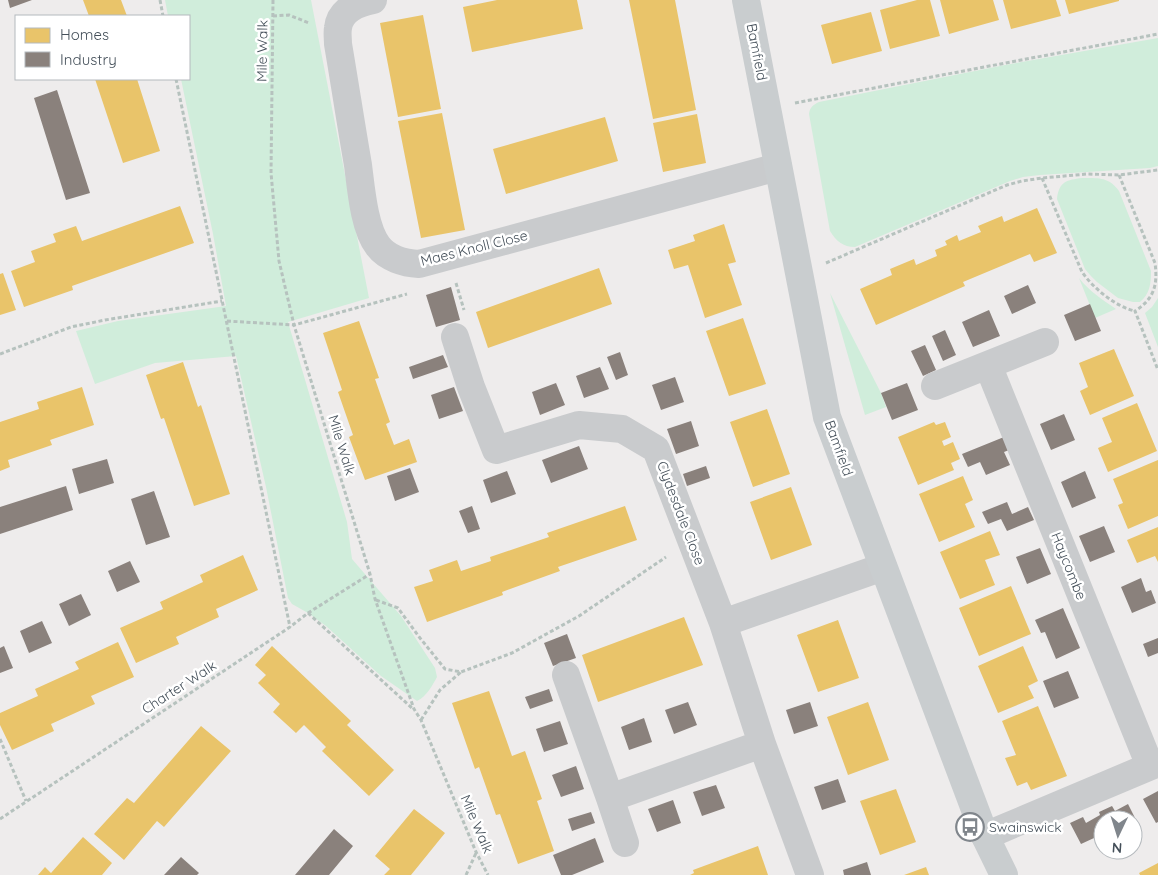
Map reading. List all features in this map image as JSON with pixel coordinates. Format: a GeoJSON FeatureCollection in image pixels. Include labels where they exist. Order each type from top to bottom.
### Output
{"type":"FeatureCollection","features":[{"type":"Feature","properties":{"kind":"street","name":"Maes Knoll Close"},"geometry":{"type":"LineString","coordinates":[[373,0],[360,3],[343,15],[338,26],[338,44],[366,219],[378,246],[395,259],[409,264],[419,264],[778,167]]}},
{"type":"Feature","properties":{"kind":"street","name":"Bamfield"},"geometry":{"type":"LineString","coordinates":[[746,0],[827,417],[985,836],[1004,875]]}},
{"type":"Feature","properties":{"kind":"street","name":"Clydesdale Close"},"geometry":{"type":"LineString","coordinates":[[455,337],[496,450],[579,425],[622,429],[656,449],[723,623],[762,744],[810,875]]}},
{"type":"Feature","properties":{"kind":"street"},"geometry":{"type":"LineString","coordinates":[[935,386],[1045,342]]}},
{"type":"Feature","properties":{"kind":"street","name":"Haycombe"},"geometry":{"type":"LineString","coordinates":[[988,365],[1154,765]]}},
{"type":"Feature","properties":{"kind":"street"},"geometry":{"type":"LineString","coordinates":[[723,623],[883,567]]}},
{"type":"Feature","properties":{"kind":"street"},"geometry":{"type":"LineString","coordinates":[[566,675],[625,843]]}},
{"type":"Feature","properties":{"kind":"street"},"geometry":{"type":"LineString","coordinates":[[610,798],[762,744]]}},
{"type":"Feature","properties":{"kind":"street"},"geometry":{"type":"LineString","coordinates":[[985,836],[1154,765]]}},
{"type":"Feature","properties":{"kind":"path"},"geometry":{"type":"LineString","coordinates":[[160,0],[163,15]]}},
{"type":"Feature","properties":{"kind":"path","name":"Mile Walk"},"geometry":{"type":"LineString","coordinates":[[273,0],[271,173],[279,261],[294,325],[370,574],[375,599],[414,709],[421,720],[476,852],[488,875]]}},
{"type":"Feature","properties":{"kind":"path"},"geometry":{"type":"LineString","coordinates":[[273,16],[288,15],[338,34]]}},
{"type":"Feature","properties":{"kind":"path"},"geometry":{"type":"LineString","coordinates":[[768,108],[1158,34]]}},
{"type":"Feature","properties":{"kind":"path"},"geometry":{"type":"LineString","coordinates":[[176,80],[290,627]]}},
{"type":"Feature","properties":{"kind":"path"},"geometry":{"type":"LineString","coordinates":[[799,275],[1007,185],[1042,178],[1087,174],[1119,175],[1158,170]]}},
{"type":"Feature","properties":{"kind":"path"},"geometry":{"type":"LineString","coordinates":[[1119,175],[1156,263],[1157,270],[1152,297],[1135,311]]}},
{"type":"Feature","properties":{"kind":"path"},"geometry":{"type":"LineString","coordinates":[[1042,178],[1082,272],[1088,281],[1116,302],[1135,311],[1158,370]]}},
{"type":"Feature","properties":{"kind":"path"},"geometry":{"type":"LineString","coordinates":[[0,354],[71,327],[222,301]]}},
{"type":"Feature","properties":{"kind":"path"},"geometry":{"type":"LineString","coordinates":[[227,321],[294,325]]}},
{"type":"Feature","properties":{"kind":"path"},"geometry":{"type":"LineString","coordinates":[[421,720],[440,690],[461,672],[512,653],[579,616],[690,540]]}},
{"type":"Feature","properties":{"kind":"path","name":"Charter Walk"},"geometry":{"type":"LineString","coordinates":[[0,819],[290,627],[308,613],[370,574]]}},
{"type":"Feature","properties":{"kind":"path"},"geometry":{"type":"LineString","coordinates":[[375,599],[398,608],[445,669],[461,672]]}},
{"type":"Feature","properties":{"kind":"path"},"geometry":{"type":"LineString","coordinates":[[308,613],[414,709]]}},
{"type":"Feature","properties":{"kind":"path"},"geometry":{"type":"LineString","coordinates":[[0,739],[26,801]]}},
{"type":"Feature","properties":{"kind":"path"},"geometry":{"type":"LineString","coordinates":[[466,875],[476,852]]}},
{"type":"Feature","properties":{"kind":"green space"},"geometry":{"type":"Polygon","coordinates":[[[165,0],[311,0],[369,298],[288,322],[347,522],[352,559],[401,616],[435,668],[437,677],[426,694],[417,701],[381,676],[326,626],[292,604],[288,598],[266,487],[236,356],[155,363],[95,384],[76,331],[118,321],[226,306],[181,80],[190,80],[190,15],[168,15],[165,0]]]}},
{"type":"Feature","properties":{"kind":"green space"},"geometry":{"type":"Polygon","coordinates":[[[1158,38],[1158,166],[1023,177],[855,247],[840,243],[830,231],[809,114],[815,104],[1005,65],[1158,38]]]}},
{"type":"Feature","properties":{"kind":"green space"},"geometry":{"type":"Polygon","coordinates":[[[1082,178],[1099,178],[1111,183],[1119,191],[1151,271],[1149,288],[1140,302],[1118,298],[1097,282],[1085,269],[1057,199],[1060,188],[1065,182],[1082,178]]]}},
{"type":"Feature","properties":{"kind":"green space"},"geometry":{"type":"Polygon","coordinates":[[[1079,278],[1101,299],[1116,309],[1095,318],[1079,278]]]}},
{"type":"Feature","properties":{"kind":"green space"},"geometry":{"type":"Polygon","coordinates":[[[830,293],[881,393],[886,407],[865,415],[830,293]]]}},
{"type":"Feature","properties":{"kind":"green space"},"geometry":{"type":"Polygon","coordinates":[[[1158,298],[1158,347],[1145,313],[1158,298]]]}},
{"type":"Feature","properties":{"kind":"building: Homes"},"geometry":{"type":"Polygon","coordinates":[[[83,0],[121,0],[127,15],[89,15],[83,0]]]}},
{"type":"Feature","properties":{"kind":"building: Homes"},"geometry":{"type":"Polygon","coordinates":[[[497,0],[577,0],[583,29],[472,52],[463,7],[497,0]]]}},
{"type":"Feature","properties":{"kind":"building: Homes"},"geometry":{"type":"Polygon","coordinates":[[[629,0],[675,0],[696,110],[653,119],[629,0]]]}},
{"type":"Feature","properties":{"kind":"building: Homes"},"geometry":{"type":"Polygon","coordinates":[[[917,0],[930,0],[940,36],[890,49],[880,10],[917,0]]]}},
{"type":"Feature","properties":{"kind":"building: Homes"},"geometry":{"type":"Polygon","coordinates":[[[940,0],[993,0],[999,20],[949,34],[940,0]]]}},
{"type":"Feature","properties":{"kind":"building: Homes"},"geometry":{"type":"Polygon","coordinates":[[[1003,0],[1056,0],[1061,16],[1011,29],[1003,0]]]}},
{"type":"Feature","properties":{"kind":"building: Homes"},"geometry":{"type":"Polygon","coordinates":[[[1065,0],[1119,0],[1119,1],[1069,14],[1065,0]]]}},
{"type":"Feature","properties":{"kind":"building: Homes"},"geometry":{"type":"Polygon","coordinates":[[[871,12],[882,51],[832,64],[821,25],[871,12]]]}},
{"type":"Feature","properties":{"kind":"building: Homes"},"geometry":{"type":"Polygon","coordinates":[[[423,15],[441,109],[398,117],[380,23],[423,15]]]}},
{"type":"Feature","properties":{"kind":"building: Homes"},"geometry":{"type":"Polygon","coordinates":[[[95,80],[137,80],[160,151],[123,163],[95,80]]]}},
{"type":"Feature","properties":{"kind":"building: Homes"},"geometry":{"type":"Polygon","coordinates":[[[442,113],[465,230],[421,238],[398,121],[442,113]]]}},
{"type":"Feature","properties":{"kind":"building: Homes"},"geometry":{"type":"Polygon","coordinates":[[[697,114],[706,163],[663,172],[653,123],[697,114]]]}},
{"type":"Feature","properties":{"kind":"building: Homes"},"geometry":{"type":"Polygon","coordinates":[[[605,117],[618,161],[506,194],[493,149],[605,117]]]}},
{"type":"Feature","properties":{"kind":"building: Homes"},"geometry":{"type":"Polygon","coordinates":[[[180,206],[194,243],[72,286],[73,290],[24,307],[11,271],[35,262],[31,251],[56,242],[53,234],[76,226],[82,241],[180,206]]]}},
{"type":"Feature","properties":{"kind":"building: Homes"},"geometry":{"type":"Polygon","coordinates":[[[1037,208],[1057,253],[1034,262],[1030,254],[963,282],[965,286],[876,325],[860,289],[892,275],[890,269],[914,259],[916,265],[937,256],[935,250],[947,245],[945,241],[957,235],[959,241],[981,232],[978,226],[1002,216],[1004,222],[1037,208]]]}},
{"type":"Feature","properties":{"kind":"building: Homes"},"geometry":{"type":"Polygon","coordinates":[[[724,224],[736,262],[728,264],[742,305],[705,318],[688,265],[674,269],[668,250],[695,241],[693,235],[724,224]]]}},
{"type":"Feature","properties":{"kind":"building: Homes"},"geometry":{"type":"Polygon","coordinates":[[[599,268],[612,304],[488,348],[476,312],[599,268]]]}},
{"type":"Feature","properties":{"kind":"building: Homes"},"geometry":{"type":"Polygon","coordinates":[[[3,273],[16,310],[0,315],[0,274],[3,273]]]}},
{"type":"Feature","properties":{"kind":"building: Homes"},"geometry":{"type":"Polygon","coordinates":[[[743,318],[766,384],[729,396],[706,331],[743,318]]]}},
{"type":"Feature","properties":{"kind":"building: Homes"},"geometry":{"type":"Polygon","coordinates":[[[359,321],[379,378],[375,379],[390,422],[386,424],[394,445],[409,439],[417,462],[365,480],[349,437],[353,435],[338,392],[342,390],[323,333],[359,321]]]}},
{"type":"Feature","properties":{"kind":"building: Homes"},"geometry":{"type":"Polygon","coordinates":[[[1114,349],[1134,396],[1090,415],[1080,391],[1088,387],[1079,363],[1114,349]]]}},
{"type":"Feature","properties":{"kind":"building: Homes"},"geometry":{"type":"Polygon","coordinates":[[[183,362],[198,407],[201,405],[230,494],[194,506],[164,418],[161,419],[146,375],[183,362]]]}},
{"type":"Feature","properties":{"kind":"building: Homes"},"geometry":{"type":"Polygon","coordinates":[[[82,387],[94,425],[50,440],[52,445],[8,460],[10,467],[0,471],[0,422],[39,409],[37,402],[82,387]]]}},
{"type":"Feature","properties":{"kind":"building: Homes"},"geometry":{"type":"Polygon","coordinates":[[[1137,403],[1157,451],[1108,472],[1098,448],[1112,442],[1102,418],[1137,403]]]}},
{"type":"Feature","properties":{"kind":"building: Homes"},"geometry":{"type":"Polygon","coordinates":[[[767,409],[790,474],[753,487],[730,422],[767,409]]]}},
{"type":"Feature","properties":{"kind":"building: Homes"},"geometry":{"type":"Polygon","coordinates":[[[934,422],[936,425],[945,422],[951,437],[942,441],[944,446],[953,442],[960,459],[951,463],[954,470],[918,485],[898,437],[934,422]]]}},
{"type":"Feature","properties":{"kind":"building: Homes"},"geometry":{"type":"Polygon","coordinates":[[[1158,460],[1158,516],[1128,529],[1118,505],[1123,503],[1113,479],[1158,460]]]}},
{"type":"Feature","properties":{"kind":"building: Homes"},"geometry":{"type":"Polygon","coordinates":[[[963,476],[973,500],[965,504],[975,527],[939,542],[919,494],[963,476]]]}},
{"type":"Feature","properties":{"kind":"building: Homes"},"geometry":{"type":"Polygon","coordinates":[[[791,487],[812,545],[771,560],[750,502],[791,487]]]}},
{"type":"Feature","properties":{"kind":"building: Homes"},"geometry":{"type":"Polygon","coordinates":[[[625,506],[637,540],[558,567],[560,571],[502,592],[503,595],[427,622],[414,587],[433,581],[429,570],[457,560],[461,571],[491,561],[490,557],[549,537],[547,533],[625,506]]]}},
{"type":"Feature","properties":{"kind":"building: Homes"},"geometry":{"type":"Polygon","coordinates":[[[1158,527],[1158,562],[1155,556],[1137,563],[1127,540],[1158,527]]]}},
{"type":"Feature","properties":{"kind":"building: Homes"},"geometry":{"type":"Polygon","coordinates":[[[990,531],[1000,555],[985,560],[995,585],[960,599],[940,552],[990,531]]]}},
{"type":"Feature","properties":{"kind":"building: Homes"},"geometry":{"type":"Polygon","coordinates":[[[243,555],[258,590],[216,609],[219,617],[176,637],[179,644],[136,663],[120,628],[163,609],[160,602],[203,582],[200,575],[243,555]]]}},
{"type":"Feature","properties":{"kind":"building: Homes"},"geometry":{"type":"Polygon","coordinates":[[[1011,586],[1031,634],[979,656],[959,608],[1011,586]]]}},
{"type":"Feature","properties":{"kind":"building: Homes"},"geometry":{"type":"Polygon","coordinates":[[[684,617],[703,665],[598,702],[582,655],[684,617]]]}},
{"type":"Feature","properties":{"kind":"building: Homes"},"geometry":{"type":"Polygon","coordinates":[[[838,620],[859,678],[818,692],[797,635],[838,620]]]}},
{"type":"Feature","properties":{"kind":"building: Homes"},"geometry":{"type":"Polygon","coordinates":[[[118,642],[134,677],[91,696],[95,704],[51,724],[54,731],[12,750],[0,725],[0,713],[38,696],[35,689],[79,669],[75,662],[118,642]]]}},
{"type":"Feature","properties":{"kind":"building: Homes"},"geometry":{"type":"Polygon","coordinates":[[[272,646],[351,721],[347,725],[394,770],[369,796],[322,751],[326,747],[304,725],[296,733],[273,712],[280,704],[258,683],[266,675],[255,665],[272,646]]]}},
{"type":"Feature","properties":{"kind":"building: Homes"},"geometry":{"type":"Polygon","coordinates":[[[1023,646],[1038,681],[1028,686],[1034,698],[998,713],[978,666],[1023,646]]]}},
{"type":"Feature","properties":{"kind":"building: Homes"},"geometry":{"type":"Polygon","coordinates":[[[489,691],[512,756],[525,751],[542,799],[537,801],[554,851],[518,864],[500,814],[496,815],[479,767],[475,769],[452,703],[489,691]]]}},
{"type":"Feature","properties":{"kind":"building: Homes"},"geometry":{"type":"Polygon","coordinates":[[[868,702],[889,760],[848,775],[827,717],[868,702]]]}},
{"type":"Feature","properties":{"kind":"building: Homes"},"geometry":{"type":"Polygon","coordinates":[[[1038,706],[1067,776],[1031,790],[1027,782],[1017,786],[1005,758],[1016,755],[1002,721],[1038,706]]]}},
{"type":"Feature","properties":{"kind":"building: Homes"},"geometry":{"type":"Polygon","coordinates":[[[201,726],[231,751],[164,827],[157,821],[124,860],[94,834],[127,798],[134,803],[201,726]]]}},
{"type":"Feature","properties":{"kind":"building: Homes"},"geometry":{"type":"Polygon","coordinates":[[[896,789],[916,842],[880,855],[860,801],[896,789]]]}},
{"type":"Feature","properties":{"kind":"building: Homes"},"geometry":{"type":"Polygon","coordinates":[[[414,809],[445,833],[411,875],[384,875],[390,869],[375,856],[414,809]]]}},
{"type":"Feature","properties":{"kind":"building: Homes"},"geometry":{"type":"Polygon","coordinates":[[[83,837],[112,863],[102,875],[38,875],[45,867],[51,873],[83,837]]]}},
{"type":"Feature","properties":{"kind":"building: Homes"},"geometry":{"type":"Polygon","coordinates":[[[758,846],[768,875],[690,875],[694,873],[693,870],[758,846]]]}},
{"type":"Feature","properties":{"kind":"building: Homes"},"geometry":{"type":"Polygon","coordinates":[[[1158,863],[1158,875],[1140,875],[1139,873],[1158,863]]]}},
{"type":"Feature","properties":{"kind":"building: Homes"},"geometry":{"type":"Polygon","coordinates":[[[926,867],[929,875],[904,875],[926,867]]]}},
{"type":"Feature","properties":{"kind":"building: Industry"},"geometry":{"type":"Polygon","coordinates":[[[8,0],[32,0],[10,8],[8,0]]]}},
{"type":"Feature","properties":{"kind":"building: Industry"},"geometry":{"type":"Polygon","coordinates":[[[57,90],[90,193],[66,200],[34,98],[57,90]]]}},
{"type":"Feature","properties":{"kind":"building: Industry"},"geometry":{"type":"Polygon","coordinates":[[[1028,285],[1036,303],[1012,314],[1004,296],[1028,285]]]}},
{"type":"Feature","properties":{"kind":"building: Industry"},"geometry":{"type":"Polygon","coordinates":[[[451,287],[460,320],[436,327],[426,295],[451,287]]]}},
{"type":"Feature","properties":{"kind":"building: Industry"},"geometry":{"type":"Polygon","coordinates":[[[1090,304],[1101,331],[1075,341],[1064,315],[1090,304]]]}},
{"type":"Feature","properties":{"kind":"building: Industry"},"geometry":{"type":"Polygon","coordinates":[[[989,310],[1000,336],[973,347],[962,322],[989,310]]]}},
{"type":"Feature","properties":{"kind":"building: Industry"},"geometry":{"type":"Polygon","coordinates":[[[945,330],[956,355],[943,361],[932,336],[945,330]]]}},
{"type":"Feature","properties":{"kind":"building: Industry"},"geometry":{"type":"Polygon","coordinates":[[[925,345],[936,370],[923,376],[911,351],[925,345]]]}},
{"type":"Feature","properties":{"kind":"building: Industry"},"geometry":{"type":"Polygon","coordinates":[[[620,352],[628,375],[616,380],[607,357],[620,352]]]}},
{"type":"Feature","properties":{"kind":"building: Industry"},"geometry":{"type":"Polygon","coordinates":[[[443,355],[448,367],[413,379],[409,367],[443,355]]]}},
{"type":"Feature","properties":{"kind":"building: Industry"},"geometry":{"type":"Polygon","coordinates":[[[600,367],[609,389],[584,398],[576,376],[600,367]]]}},
{"type":"Feature","properties":{"kind":"building: Industry"},"geometry":{"type":"Polygon","coordinates":[[[675,377],[684,402],[661,410],[652,385],[675,377]]]}},
{"type":"Feature","properties":{"kind":"building: Industry"},"geometry":{"type":"Polygon","coordinates":[[[556,383],[565,405],[540,415],[532,392],[556,383]]]}},
{"type":"Feature","properties":{"kind":"building: Industry"},"geometry":{"type":"Polygon","coordinates":[[[907,383],[918,410],[892,420],[881,393],[907,383]]]}},
{"type":"Feature","properties":{"kind":"building: Industry"},"geometry":{"type":"Polygon","coordinates":[[[454,387],[463,411],[439,419],[431,395],[454,387]]]}},
{"type":"Feature","properties":{"kind":"building: Industry"},"geometry":{"type":"Polygon","coordinates":[[[1064,414],[1075,440],[1051,450],[1040,424],[1064,414]]]}},
{"type":"Feature","properties":{"kind":"building: Industry"},"geometry":{"type":"Polygon","coordinates":[[[691,421],[699,446],[676,454],[667,429],[691,421]]]}},
{"type":"Feature","properties":{"kind":"building: Industry"},"geometry":{"type":"Polygon","coordinates":[[[1004,437],[1009,450],[1004,452],[1010,465],[986,475],[980,462],[968,467],[962,454],[1004,437]]]}},
{"type":"Feature","properties":{"kind":"building: Industry"},"geometry":{"type":"Polygon","coordinates":[[[579,446],[588,469],[551,483],[542,460],[579,446]]]}},
{"type":"Feature","properties":{"kind":"building: Industry"},"geometry":{"type":"Polygon","coordinates":[[[107,459],[114,483],[79,494],[72,469],[107,459]]]}},
{"type":"Feature","properties":{"kind":"building: Industry"},"geometry":{"type":"Polygon","coordinates":[[[706,466],[710,478],[687,486],[683,474],[706,466]]]}},
{"type":"Feature","properties":{"kind":"building: Industry"},"geometry":{"type":"Polygon","coordinates":[[[410,468],[419,492],[395,501],[387,476],[410,468]]]}},
{"type":"Feature","properties":{"kind":"building: Industry"},"geometry":{"type":"Polygon","coordinates":[[[507,471],[516,494],[491,503],[483,480],[507,471]]]}},
{"type":"Feature","properties":{"kind":"building: Industry"},"geometry":{"type":"Polygon","coordinates":[[[1085,471],[1096,498],[1072,508],[1061,482],[1085,471]]]}},
{"type":"Feature","properties":{"kind":"building: Industry"},"geometry":{"type":"Polygon","coordinates":[[[66,486],[73,510],[0,534],[0,507],[66,486]]]}},
{"type":"Feature","properties":{"kind":"building: Industry"},"geometry":{"type":"Polygon","coordinates":[[[154,491],[170,537],[146,545],[131,499],[154,491]]]}},
{"type":"Feature","properties":{"kind":"building: Industry"},"geometry":{"type":"Polygon","coordinates":[[[1007,502],[1012,514],[1028,507],[1034,520],[1007,531],[1001,519],[988,524],[982,512],[1007,502]]]}},
{"type":"Feature","properties":{"kind":"building: Industry"},"geometry":{"type":"Polygon","coordinates":[[[472,506],[480,529],[468,533],[459,511],[472,506]]]}},
{"type":"Feature","properties":{"kind":"building: Industry"},"geometry":{"type":"Polygon","coordinates":[[[1104,526],[1115,552],[1090,562],[1079,536],[1104,526]]]}},
{"type":"Feature","properties":{"kind":"building: Industry"},"geometry":{"type":"Polygon","coordinates":[[[1040,548],[1051,574],[1027,584],[1016,557],[1040,548]]]}},
{"type":"Feature","properties":{"kind":"building: Industry"},"geometry":{"type":"Polygon","coordinates":[[[130,561],[140,582],[117,592],[108,571],[130,561]]]}},
{"type":"Feature","properties":{"kind":"building: Industry"},"geometry":{"type":"Polygon","coordinates":[[[1141,578],[1146,592],[1151,590],[1156,603],[1132,613],[1121,587],[1141,578]]]}},
{"type":"Feature","properties":{"kind":"building: Industry"},"geometry":{"type":"Polygon","coordinates":[[[81,594],[91,615],[69,626],[59,604],[81,594]]]}},
{"type":"Feature","properties":{"kind":"building: Industry"},"geometry":{"type":"Polygon","coordinates":[[[1063,608],[1080,648],[1056,659],[1045,632],[1041,633],[1035,620],[1063,608]]]}},
{"type":"Feature","properties":{"kind":"building: Industry"},"geometry":{"type":"Polygon","coordinates":[[[42,621],[52,643],[29,653],[20,631],[42,621]]]}},
{"type":"Feature","properties":{"kind":"building: Industry"},"geometry":{"type":"Polygon","coordinates":[[[567,634],[576,658],[553,666],[544,643],[567,634]]]}},
{"type":"Feature","properties":{"kind":"building: Industry"},"geometry":{"type":"Polygon","coordinates":[[[1158,638],[1158,653],[1148,657],[1143,644],[1158,638]]]}},
{"type":"Feature","properties":{"kind":"building: Industry"},"geometry":{"type":"Polygon","coordinates":[[[4,646],[13,668],[0,673],[0,648],[4,646]]]}},
{"type":"Feature","properties":{"kind":"building: Industry"},"geometry":{"type":"Polygon","coordinates":[[[1068,671],[1079,698],[1054,708],[1043,681],[1068,671]]]}},
{"type":"Feature","properties":{"kind":"building: Industry"},"geometry":{"type":"Polygon","coordinates":[[[549,689],[553,701],[530,709],[525,697],[549,689]]]}},
{"type":"Feature","properties":{"kind":"building: Industry"},"geometry":{"type":"Polygon","coordinates":[[[688,702],[697,725],[674,734],[665,710],[688,702]]]}},
{"type":"Feature","properties":{"kind":"building: Industry"},"geometry":{"type":"Polygon","coordinates":[[[810,702],[818,726],[794,734],[786,710],[810,702]]]}},
{"type":"Feature","properties":{"kind":"building: Industry"},"geometry":{"type":"Polygon","coordinates":[[[644,718],[652,742],[629,750],[621,727],[644,718]]]}},
{"type":"Feature","properties":{"kind":"building: Industry"},"geometry":{"type":"Polygon","coordinates":[[[560,721],[568,744],[544,752],[536,729],[560,721]]]}},
{"type":"Feature","properties":{"kind":"building: Industry"},"geometry":{"type":"Polygon","coordinates":[[[576,766],[584,789],[561,797],[552,775],[576,766]]]}},
{"type":"Feature","properties":{"kind":"building: Industry"},"geometry":{"type":"Polygon","coordinates":[[[838,779],[846,802],[822,810],[814,787],[838,779]]]}},
{"type":"Feature","properties":{"kind":"building: Industry"},"geometry":{"type":"Polygon","coordinates":[[[716,785],[725,808],[702,816],[693,792],[716,785]]]}},
{"type":"Feature","properties":{"kind":"building: Industry"},"geometry":{"type":"Polygon","coordinates":[[[1158,791],[1158,822],[1156,823],[1143,799],[1158,791]]]}},
{"type":"Feature","properties":{"kind":"building: Industry"},"geometry":{"type":"Polygon","coordinates":[[[673,800],[681,823],[657,832],[648,809],[673,800]]]}},
{"type":"Feature","properties":{"kind":"building: Industry"},"geometry":{"type":"Polygon","coordinates":[[[1128,804],[1131,810],[1117,810],[1128,804]]]}},
{"type":"Feature","properties":{"kind":"building: Industry"},"geometry":{"type":"Polygon","coordinates":[[[1112,806],[1114,810],[1103,810],[1112,806]]]}},
{"type":"Feature","properties":{"kind":"building: Industry"},"geometry":{"type":"Polygon","coordinates":[[[591,812],[595,823],[572,831],[568,819],[591,812]]]}},
{"type":"Feature","properties":{"kind":"building: Industry"},"geometry":{"type":"Polygon","coordinates":[[[1083,817],[1086,823],[1093,819],[1093,838],[1081,844],[1070,823],[1083,817]]]}},
{"type":"Feature","properties":{"kind":"building: Industry"},"geometry":{"type":"Polygon","coordinates":[[[334,829],[353,846],[329,875],[295,875],[334,829]]]}},
{"type":"Feature","properties":{"kind":"building: Industry"},"geometry":{"type":"Polygon","coordinates":[[[595,838],[604,862],[572,875],[561,875],[553,855],[595,838]]]}},
{"type":"Feature","properties":{"kind":"building: Industry"},"geometry":{"type":"Polygon","coordinates":[[[181,857],[199,873],[197,875],[164,875],[181,857]]]}},
{"type":"Feature","properties":{"kind":"building: Industry"},"geometry":{"type":"Polygon","coordinates":[[[867,862],[871,875],[844,875],[843,870],[867,862]]]}},
{"type":"Feature","properties":{"kind":"place","name":"Swainswick"},"geometry":{"type":"Point","coordinates":[970,827]}}]}
